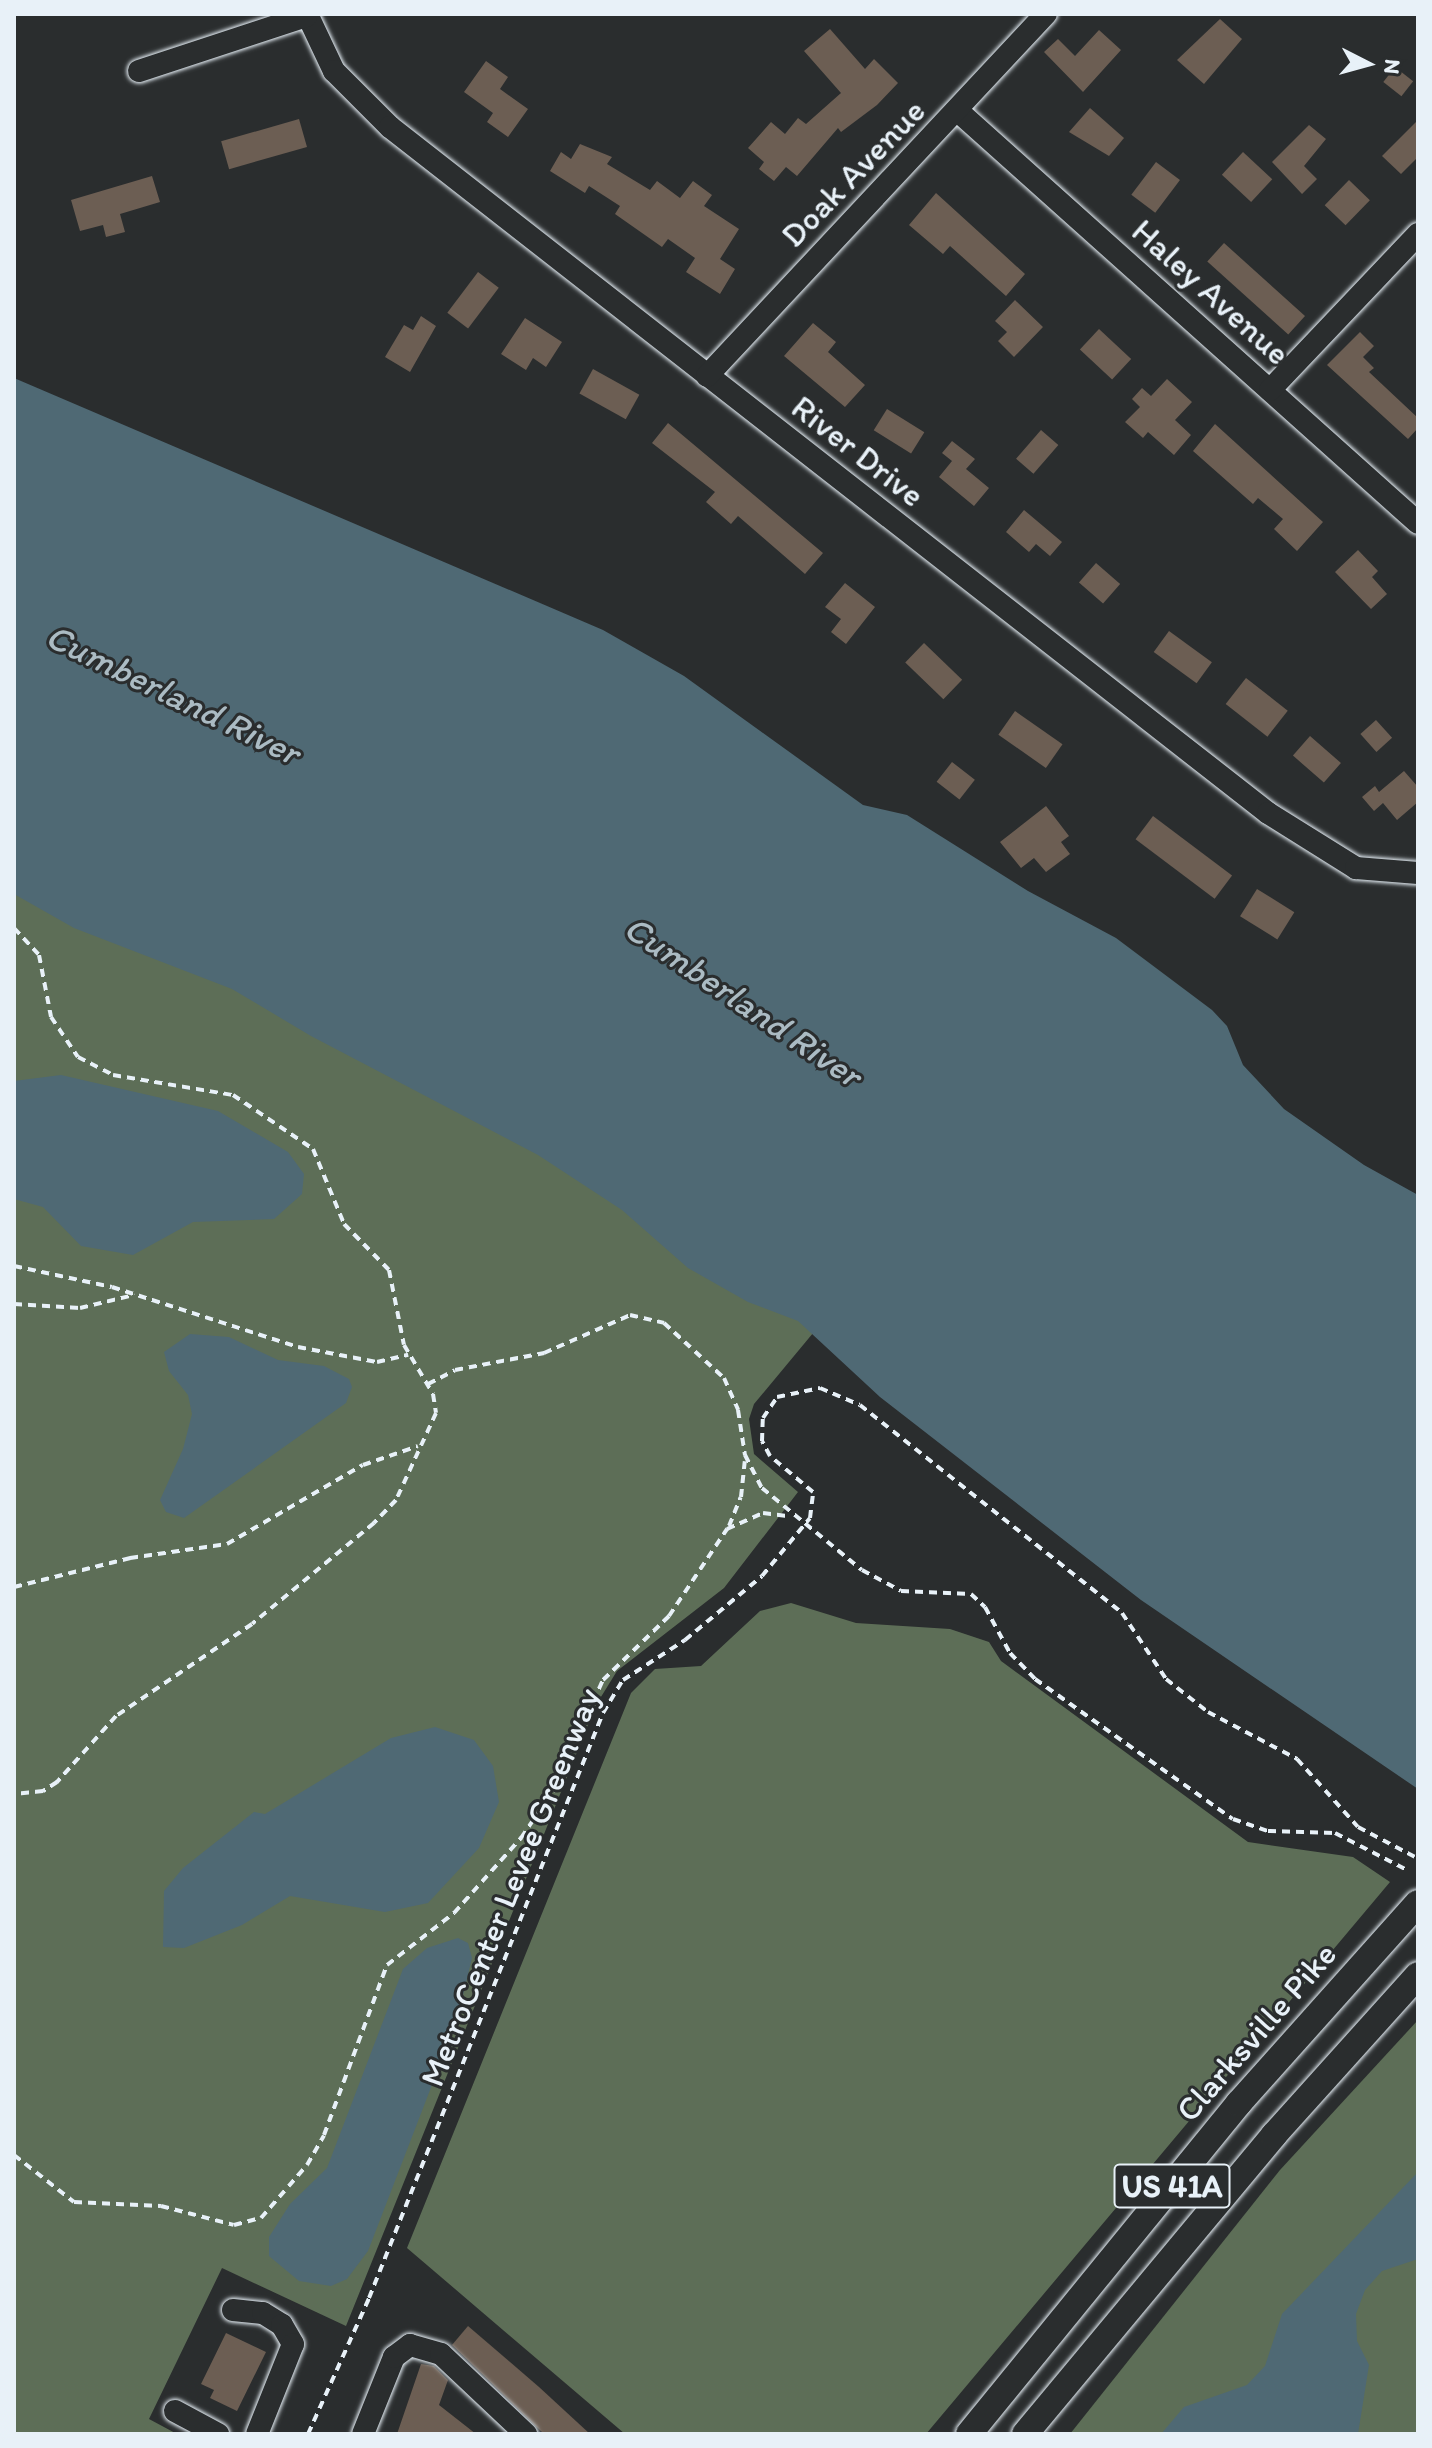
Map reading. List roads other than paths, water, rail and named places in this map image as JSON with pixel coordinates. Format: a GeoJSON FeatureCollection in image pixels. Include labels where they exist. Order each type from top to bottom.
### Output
{"type":"FeatureCollection","features":[{"type":"Feature","properties":{"kind":"main road","name":"Clarksville Pike"},"geometry":{"type":"LineString","coordinates":[[969,2434],[1239,2103],[1418,1903]]}},
{"type":"Feature","properties":{"kind":"main road","name":"US 41A"},"geometry":{"type":"LineString","coordinates":[[1025,2434],[1274,2135],[1418,1975]]}},
{"type":"Feature","properties":{"kind":"street","name":"Doak Avenue"},"geometry":{"type":"LineString","coordinates":[[707,376],[959,112],[1046,14]]}},
{"type":"Feature","properties":{"kind":"street"},"geometry":{"type":"LineString","coordinates":[[139,71],[306,15]]}},
{"type":"Feature","properties":{"kind":"street","name":"River Drive"},"geometry":{"type":"LineString","coordinates":[[306,15],[334,71],[390,127],[1268,813],[1356,868],[1418,873]]}},
{"type":"Feature","properties":{"kind":"street","name":"Haley Avenue"},"geometry":{"type":"LineString","coordinates":[[959,112],[1418,523]]}},
{"type":"Feature","properties":{"kind":"street"},"geometry":{"type":"LineString","coordinates":[[1270,390],[1418,234]]}},
{"type":"Feature","properties":{"kind":"street"},"geometry":{"type":"LineString","coordinates":[[233,2310],[263,2313],[282,2325],[293,2344],[257,2434]]}},
{"type":"Feature","properties":{"kind":"street"},"geometry":{"type":"LineString","coordinates":[[363,2434],[394,2357],[410,2345],[441,2354],[526,2434]]}},
{"type":"Feature","properties":{"kind":"street"},"geometry":{"type":"LineString","coordinates":[[175,2411],[218,2434]]}},
{"type":"Feature","properties":{"kind":"water","name":"Cumberland River"},"geometry":{"type":"Polygon","coordinates":[[[14,378],[603,630],[684,676],[863,805],[907,815],[1028,891],[1116,938],[1212,1010],[1227,1026],[1243,1065],[1284,1109],[1364,1165],[1418,1195],[1418,1789],[1141,1600],[880,1397],[798,1321],[748,1302],[688,1268],[622,1210],[538,1155],[311,1036],[232,989],[74,928],[14,894],[14,378]]]}},
{"type":"Feature","properties":{"kind":"water"},"geometry":{"type":"Polygon","coordinates":[[[61,1075],[218,1111],[288,1152],[304,1174],[302,1194],[274,1219],[193,1222],[133,1255],[81,1246],[43,1207],[14,1199],[14,1081],[61,1075]]]}},
{"type":"Feature","properties":{"kind":"water"},"geometry":{"type":"Polygon","coordinates":[[[190,1334],[229,1337],[278,1360],[324,1366],[349,1379],[352,1387],[346,1403],[184,1518],[166,1512],[160,1500],[183,1449],[192,1414],[188,1395],[169,1371],[164,1352],[190,1334]]]}},
{"type":"Feature","properties":{"kind":"water"},"geometry":{"type":"Polygon","coordinates":[[[435,1727],[474,1740],[493,1766],[499,1802],[479,1848],[428,1903],[385,1912],[290,1896],[242,1925],[184,1948],[163,1947],[164,1891],[183,1868],[254,1812],[265,1814],[391,1738],[435,1727]]]}},
{"type":"Feature","properties":{"kind":"water"},"geometry":{"type":"Polygon","coordinates":[[[458,1938],[468,1943],[472,1958],[457,2020],[368,2251],[347,2279],[331,2286],[299,2281],[269,2256],[269,2237],[290,2204],[327,2168],[403,1969],[427,1948],[458,1938]]]}},
{"type":"Feature","properties":{"kind":"water"},"geometry":{"type":"Polygon","coordinates":[[[1418,2172],[1418,2259],[1382,2271],[1365,2290],[1356,2314],[1357,2341],[1369,2365],[1358,2434],[1161,2434],[1184,2407],[1247,2385],[1265,2366],[1282,2314],[1418,2172]]]}}]}
